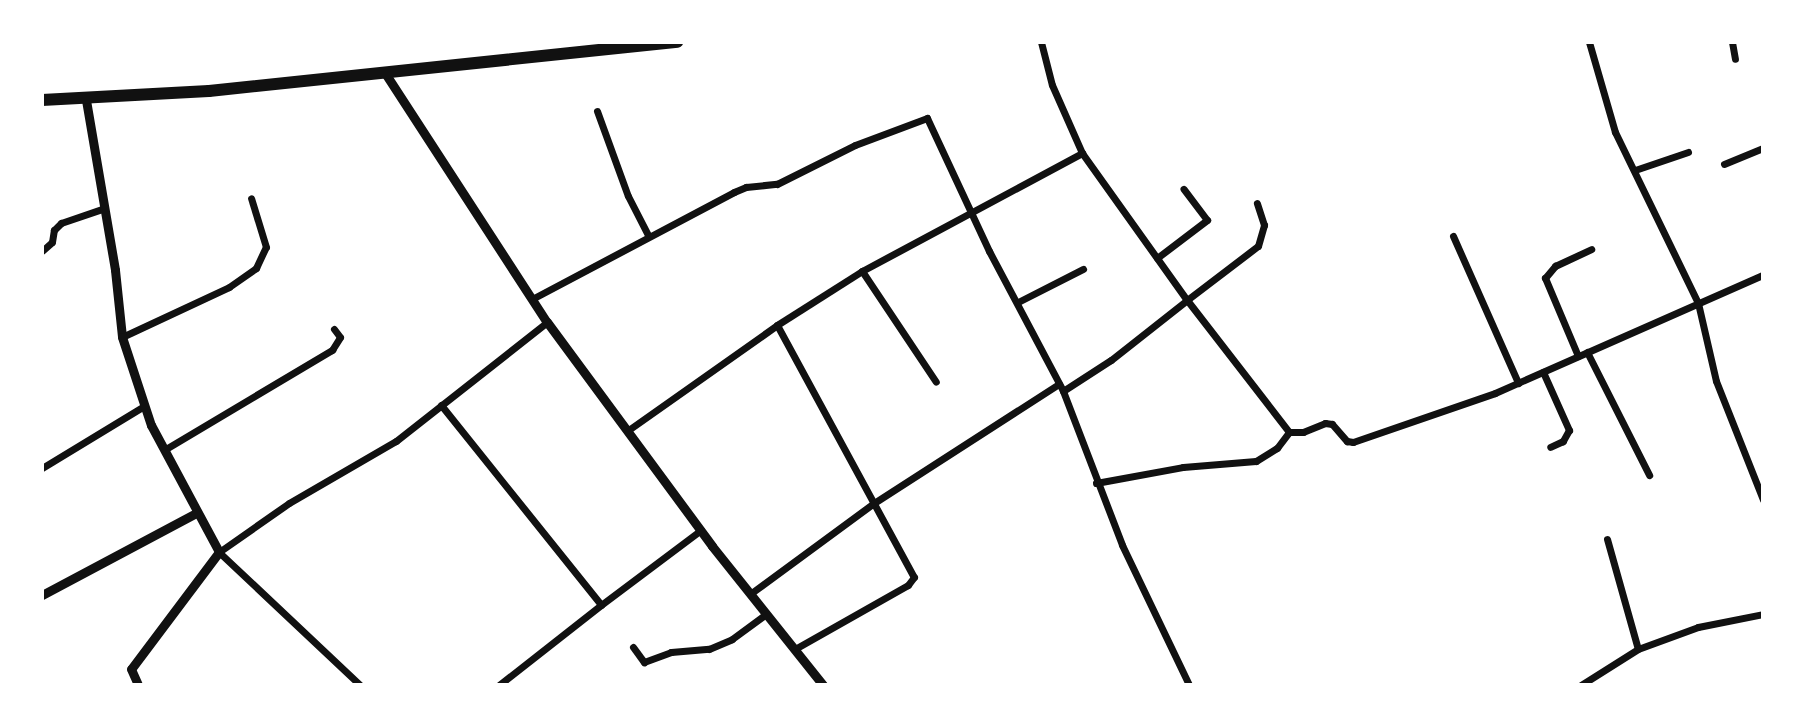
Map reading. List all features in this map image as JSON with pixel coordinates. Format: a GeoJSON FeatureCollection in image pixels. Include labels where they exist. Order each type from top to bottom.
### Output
{"type":"FeatureCollection","features":[{"type":"Feature","properties":{"kind":"highway"},"geometry":{"type":"LineString","coordinates":[[42,100],[86,100],[385,73],[677,42]]}},
{"type":"Feature","properties":{"kind":"street"},"geometry":{"type":"LineString","coordinates":[[1041,42],[1052,85],[1082,153],[1187,300],[1289,432]]}},
{"type":"Feature","properties":{"kind":"street"},"geometry":{"type":"LineString","coordinates":[[1589,42],[1615,132],[1698,303],[1716,381],[1763,500]]}},
{"type":"Feature","properties":{"kind":"street"},"geometry":{"type":"LineString","coordinates":[[1732,42],[1735,59]]}},
{"type":"Feature","properties":{"kind":"street"},"geometry":{"type":"LineString","coordinates":[[385,73],[547,322],[701,530],[823,685]]}},
{"type":"Feature","properties":{"kind":"street"},"geometry":{"type":"LineString","coordinates":[[86,100],[102,209],[115,270],[122,337],[144,406],[164,450],[219,552],[360,685]]}},
{"type":"Feature","properties":{"kind":"street"},"geometry":{"type":"LineString","coordinates":[[597,111],[628,196],[648,235]]}},
{"type":"Feature","properties":{"kind":"street"},"geometry":{"type":"LineString","coordinates":[[532,299],[648,235],[746,187],[777,184],[855,145],[927,118],[970,214],[1061,387],[1096,483],[1189,685]]}},
{"type":"Feature","properties":{"kind":"street"},"geometry":{"type":"LineString","coordinates":[[1724,164],[1763,148]]}},
{"type":"Feature","properties":{"kind":"street"},"geometry":{"type":"LineString","coordinates":[[1635,170],[1688,152]]}},
{"type":"Feature","properties":{"kind":"street"},"geometry":{"type":"LineString","coordinates":[[627,431],[777,325],[862,271],[1082,153]]}},
{"type":"Feature","properties":{"kind":"street"},"geometry":{"type":"LineString","coordinates":[[1157,258],[1207,220],[1184,189]]}},
{"type":"Feature","properties":{"kind":"street"},"geometry":{"type":"LineString","coordinates":[[122,337],[229,287],[256,268],[266,247],[251,198]]}},
{"type":"Feature","properties":{"kind":"street"},"geometry":{"type":"LineString","coordinates":[[750,594],[874,503],[1061,387],[1111,360],[1258,246],[1264,225],[1257,203]]}},
{"type":"Feature","properties":{"kind":"street"},"geometry":{"type":"LineString","coordinates":[[42,251],[52,242],[54,230],[61,223],[102,209]]}},
{"type":"Feature","properties":{"kind":"street"},"geometry":{"type":"LineString","coordinates":[[1453,236],[1518,383]]}},
{"type":"Feature","properties":{"kind":"street"},"geometry":{"type":"LineString","coordinates":[[1578,356],[1545,278],[1555,266],[1591,249]]}},
{"type":"Feature","properties":{"kind":"street"},"geometry":{"type":"LineString","coordinates":[[1018,302],[1083,269]]}},
{"type":"Feature","properties":{"kind":"street"},"geometry":{"type":"LineString","coordinates":[[862,271],[936,382]]}},
{"type":"Feature","properties":{"kind":"street"},"geometry":{"type":"LineString","coordinates":[[1289,432],[1303,432],[1325,423],[1332,424],[1347,441],[1353,442],[1518,383],[1763,275]]}},
{"type":"Feature","properties":{"kind":"street"},"geometry":{"type":"LineString","coordinates":[[138,685],[131,669],[219,552],[289,503],[396,441],[547,322]]}},
{"type":"Feature","properties":{"kind":"street"},"geometry":{"type":"LineString","coordinates":[[777,325],[914,577],[908,585],[795,649]]}},
{"type":"Feature","properties":{"kind":"street"},"geometry":{"type":"LineString","coordinates":[[164,450],[332,350],[340,337],[334,329]]}},
{"type":"Feature","properties":{"kind":"street"},"geometry":{"type":"LineString","coordinates":[[1587,352],[1649,475]]}},
{"type":"Feature","properties":{"kind":"street"},"geometry":{"type":"LineString","coordinates":[[1543,372],[1569,430],[1563,441],[1550,447]]}},
{"type":"Feature","properties":{"kind":"street"},"geometry":{"type":"LineString","coordinates":[[441,405],[601,605]]}},
{"type":"Feature","properties":{"kind":"street"},"geometry":{"type":"LineString","coordinates":[[42,468],[144,406]]}},
{"type":"Feature","properties":{"kind":"street"},"geometry":{"type":"LineString","coordinates":[[1096,483],[1183,467],[1256,461],[1277,448],[1289,432]]}},
{"type":"Feature","properties":{"kind":"street"},"geometry":{"type":"LineString","coordinates":[[42,595],[196,513]]}},
{"type":"Feature","properties":{"kind":"street"},"geometry":{"type":"LineString","coordinates":[[499,685],[701,530]]}},
{"type":"Feature","properties":{"kind":"street"},"geometry":{"type":"LineString","coordinates":[[1607,539],[1638,649]]}},
{"type":"Feature","properties":{"kind":"street"},"geometry":{"type":"LineString","coordinates":[[633,647],[644,662],[671,652],[709,649],[732,639],[766,614]]}},
{"type":"Feature","properties":{"kind":"street"},"geometry":{"type":"LineString","coordinates":[[1581,685],[1638,649],[1698,627],[1763,614]]}}]}
